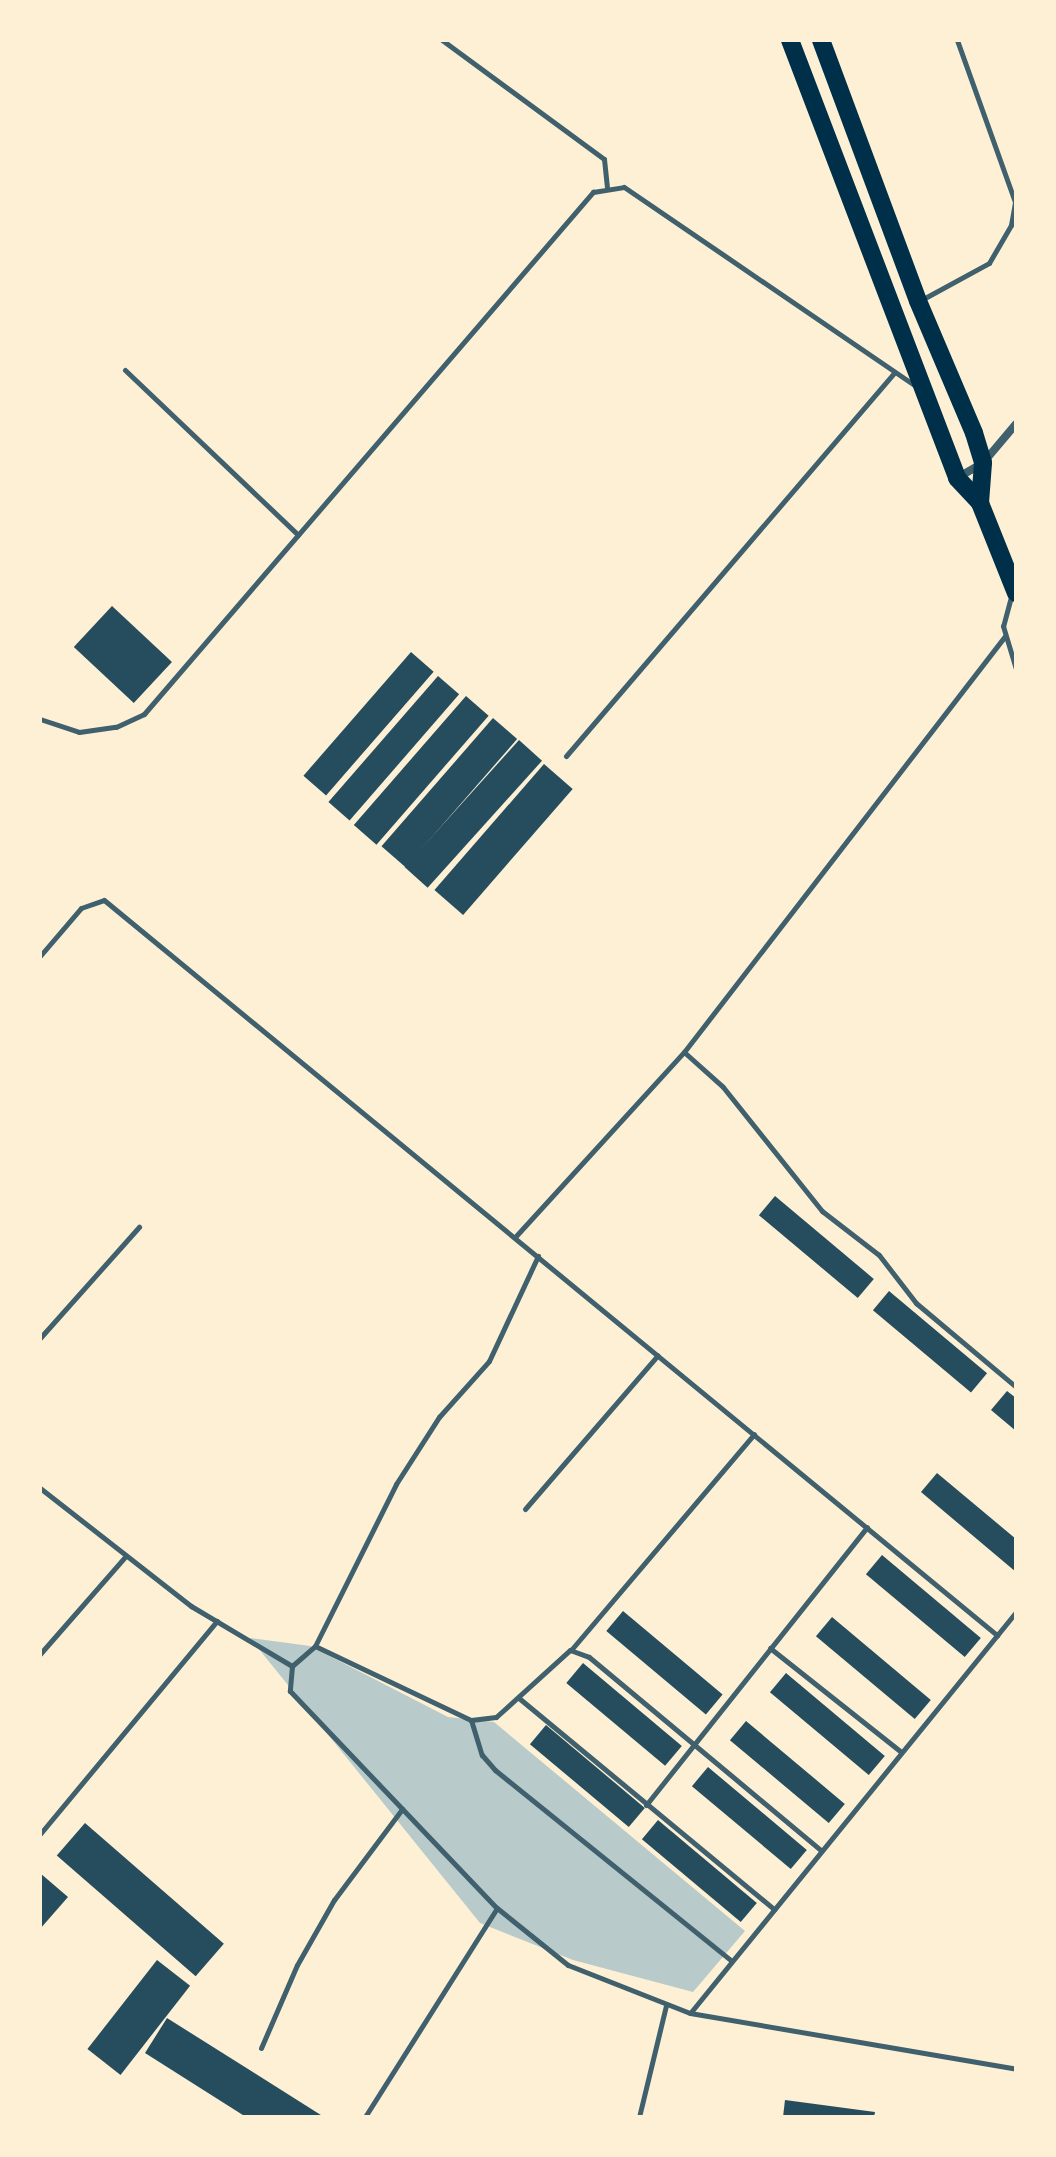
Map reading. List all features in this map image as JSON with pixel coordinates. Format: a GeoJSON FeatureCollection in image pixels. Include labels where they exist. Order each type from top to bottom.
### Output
{"type":"FeatureCollection","features":[{"type":"Feature","properties":{"kind":"main road"},"geometry":{"type":"LineString","coordinates":[[790,40],[890,313],[957,478],[980,503],[1015,591]]}},
{"type":"Feature","properties":{"kind":"main road"},"geometry":{"type":"LineString","coordinates":[[821,40],[918,301],[983,463],[980,503]]}},
{"type":"Feature","properties":{"kind":"street"},"geometry":{"type":"LineString","coordinates":[[957,478],[983,463],[1016,424]]}},
{"type":"Feature","properties":{"kind":"lane"},"geometry":{"type":"LineString","coordinates":[[442,40],[604,159],[607,187]]}},
{"type":"Feature","properties":{"kind":"lane"},"geometry":{"type":"LineString","coordinates":[[890,313],[989,263],[1011,225],[1015,202],[957,40]]}},
{"type":"Feature","properties":{"kind":"lane"},"geometry":{"type":"LineString","coordinates":[[40,719],[79,732],[116,727],[144,714],[593,192],[607,187],[624,187],[894,373],[921,388]]}},
{"type":"Feature","properties":{"kind":"lane"},"geometry":{"type":"LineString","coordinates":[[125,370],[298,535]]}},
{"type":"Feature","properties":{"kind":"lane"},"geometry":{"type":"LineString","coordinates":[[566,756],[894,373]]}},
{"type":"Feature","properties":{"kind":"lane"},"geometry":{"type":"LineString","coordinates":[[1015,591],[1004,613],[1005,636],[1016,669]]}},
{"type":"Feature","properties":{"kind":"lane"},"geometry":{"type":"LineString","coordinates":[[515,1237],[684,1052],[1005,636]]}},
{"type":"Feature","properties":{"kind":"lane"},"geometry":{"type":"LineString","coordinates":[[40,956],[81,908],[104,900],[997,1635]]}},
{"type":"Feature","properties":{"kind":"lane"},"geometry":{"type":"LineString","coordinates":[[684,1052],[723,1087],[822,1211],[879,1255],[916,1303],[1016,1387]]}},
{"type":"Feature","properties":{"kind":"lane"},"geometry":{"type":"LineString","coordinates":[[40,1338],[139,1227]]}},
{"type":"Feature","properties":{"kind":"lane"},"geometry":{"type":"LineString","coordinates":[[538,1256],[489,1361],[439,1417],[396,1484],[315,1646],[292,1666],[290,1691],[497,1908],[568,1965],[690,2013],[1016,2069]]}},
{"type":"Feature","properties":{"kind":"lane"},"geometry":{"type":"LineString","coordinates":[[525,1509],[658,1355]]}},
{"type":"Feature","properties":{"kind":"lane"},"geometry":{"type":"LineString","coordinates":[[315,1646],[471,1720],[496,1717],[520,1699],[570,1650],[754,1434]]}},
{"type":"Feature","properties":{"kind":"lane"},"geometry":{"type":"LineString","coordinates":[[40,1488],[125,1557],[217,1621],[292,1666]]}},
{"type":"Feature","properties":{"kind":"lane"},"geometry":{"type":"LineString","coordinates":[[646,1805],[867,1527]]}},
{"type":"Feature","properties":{"kind":"lane"},"geometry":{"type":"LineString","coordinates":[[40,1654],[125,1557]]}},
{"type":"Feature","properties":{"kind":"lane"},"geometry":{"type":"LineString","coordinates":[[690,2013],[1016,1612]]}},
{"type":"Feature","properties":{"kind":"lane"},"geometry":{"type":"LineString","coordinates":[[40,1834],[217,1621]]}},
{"type":"Feature","properties":{"kind":"lane"},"geometry":{"type":"LineString","coordinates":[[770,1648],[901,1752]]}},
{"type":"Feature","properties":{"kind":"lane"},"geometry":{"type":"LineString","coordinates":[[570,1650],[589,1657],[821,1850]]}},
{"type":"Feature","properties":{"kind":"lane"},"geometry":{"type":"LineString","coordinates":[[520,1699],[774,1909]]}},
{"type":"Feature","properties":{"kind":"lane"},"geometry":{"type":"LineString","coordinates":[[471,1720],[482,1755],[495,1770],[732,1961]]}},
{"type":"Feature","properties":{"kind":"lane"},"geometry":{"type":"LineString","coordinates":[[261,2048],[297,1965],[334,1900],[402,1809]]}},
{"type":"Feature","properties":{"kind":"lane"},"geometry":{"type":"LineString","coordinates":[[365,2117],[497,1908]]}},
{"type":"Feature","properties":{"kind":"lane"},"geometry":{"type":"LineString","coordinates":[[639,2117],[666,2005]]}},
{"type":"Feature","properties":{"kind":"shaded area"},"geometry":{"type":"Polygon","coordinates":[[[250,1638],[310,1646],[448,1717],[494,1722],[745,1931],[693,1992],[573,1960],[480,1923],[250,1638]]]}},
{"type":"Feature","properties":{"kind":"building"},"geometry":{"type":"Polygon","coordinates":[[[112,606],[172,662],[134,703],[74,647],[112,606]]]}},
{"type":"Feature","properties":{"kind":"building"},"geometry":{"type":"Polygon","coordinates":[[[411,652],[434,672],[326,795],[303,776],[411,652]]]}},
{"type":"Feature","properties":{"kind":"building"},"geometry":{"type":"Polygon","coordinates":[[[438,676],[459,694],[350,820],[328,802],[438,676]]]}},
{"type":"Feature","properties":{"kind":"building"},"geometry":{"type":"Polygon","coordinates":[[[466,696],[489,716],[376,845],[354,825],[466,696]]]}},
{"type":"Feature","properties":{"kind":"building"},"geometry":{"type":"Polygon","coordinates":[[[493,718],[517,739],[406,867],[381,846],[493,718]]]}},
{"type":"Feature","properties":{"kind":"building"},"geometry":{"type":"Polygon","coordinates":[[[519,740],[542,761],[428,888],[405,867],[519,740]]]}},
{"type":"Feature","properties":{"kind":"building"},"geometry":{"type":"Polygon","coordinates":[[[544,764],[573,789],[463,915],[434,890],[544,764]]]}},
{"type":"Feature","properties":{"kind":"building"},"geometry":{"type":"Polygon","coordinates":[[[775,1196],[874,1279],[858,1298],[759,1215],[775,1196]]]}},
{"type":"Feature","properties":{"kind":"building"},"geometry":{"type":"Polygon","coordinates":[[[889,1291],[987,1373],[971,1392],[873,1310],[889,1291]]]}},
{"type":"Feature","properties":{"kind":"building"},"geometry":{"type":"Polygon","coordinates":[[[1007,1391],[1016,1398],[1016,1431],[991,1410],[1007,1391]]]}},
{"type":"Feature","properties":{"kind":"building"},"geometry":{"type":"Polygon","coordinates":[[[937,1473],[1016,1539],[1016,1572],[921,1492],[937,1473]]]}},
{"type":"Feature","properties":{"kind":"building"},"geometry":{"type":"Polygon","coordinates":[[[882,1555],[981,1638],[965,1657],[866,1574],[882,1555]]]}},
{"type":"Feature","properties":{"kind":"building"},"geometry":{"type":"Polygon","coordinates":[[[623,1611],[723,1695],[706,1714],[606,1631],[623,1611]]]}},
{"type":"Feature","properties":{"kind":"building"},"geometry":{"type":"Polygon","coordinates":[[[832,1617],[931,1700],[915,1719],[816,1636],[832,1617]]]}},
{"type":"Feature","properties":{"kind":"building"},"geometry":{"type":"Polygon","coordinates":[[[583,1663],[682,1746],[665,1766],[566,1683],[583,1663]]]}},
{"type":"Feature","properties":{"kind":"building"},"geometry":{"type":"Polygon","coordinates":[[[786,1673],[885,1756],[869,1775],[770,1692],[786,1673]]]}},
{"type":"Feature","properties":{"kind":"building"},"geometry":{"type":"Polygon","coordinates":[[[746,1721],[845,1804],[829,1823],[730,1740],[746,1721]]]}},
{"type":"Feature","properties":{"kind":"building"},"geometry":{"type":"Polygon","coordinates":[[[546,1725],[645,1808],[629,1827],[530,1744],[546,1725]]]}},
{"type":"Feature","properties":{"kind":"building"},"geometry":{"type":"Polygon","coordinates":[[[708,1767],[807,1850],[791,1869],[692,1786],[708,1767]]]}},
{"type":"Feature","properties":{"kind":"building"},"geometry":{"type":"Polygon","coordinates":[[[658,1820],[757,1903],[741,1922],[642,1839],[658,1820]]]}},
{"type":"Feature","properties":{"kind":"building"},"geometry":{"type":"Polygon","coordinates":[[[85,1823],[224,1944],[196,1976],[57,1855],[85,1823]]]}},
{"type":"Feature","properties":{"kind":"building"},"geometry":{"type":"Polygon","coordinates":[[[40,1873],[68,1897],[40,1929],[40,1873]]]}},
{"type":"Feature","properties":{"kind":"building"},"geometry":{"type":"Polygon","coordinates":[[[157,1960],[190,1986],[121,2075],[87,2049],[157,1960]]]}},
{"type":"Feature","properties":{"kind":"building"},"geometry":{"type":"Polygon","coordinates":[[[167,2018],[324,2117],[246,2117],[145,2053],[167,2018]]]}},
{"type":"Feature","properties":{"kind":"building"},"geometry":{"type":"Polygon","coordinates":[[[785,2100],[875,2112],[874,2117],[783,2117],[785,2100]]]}}]}
